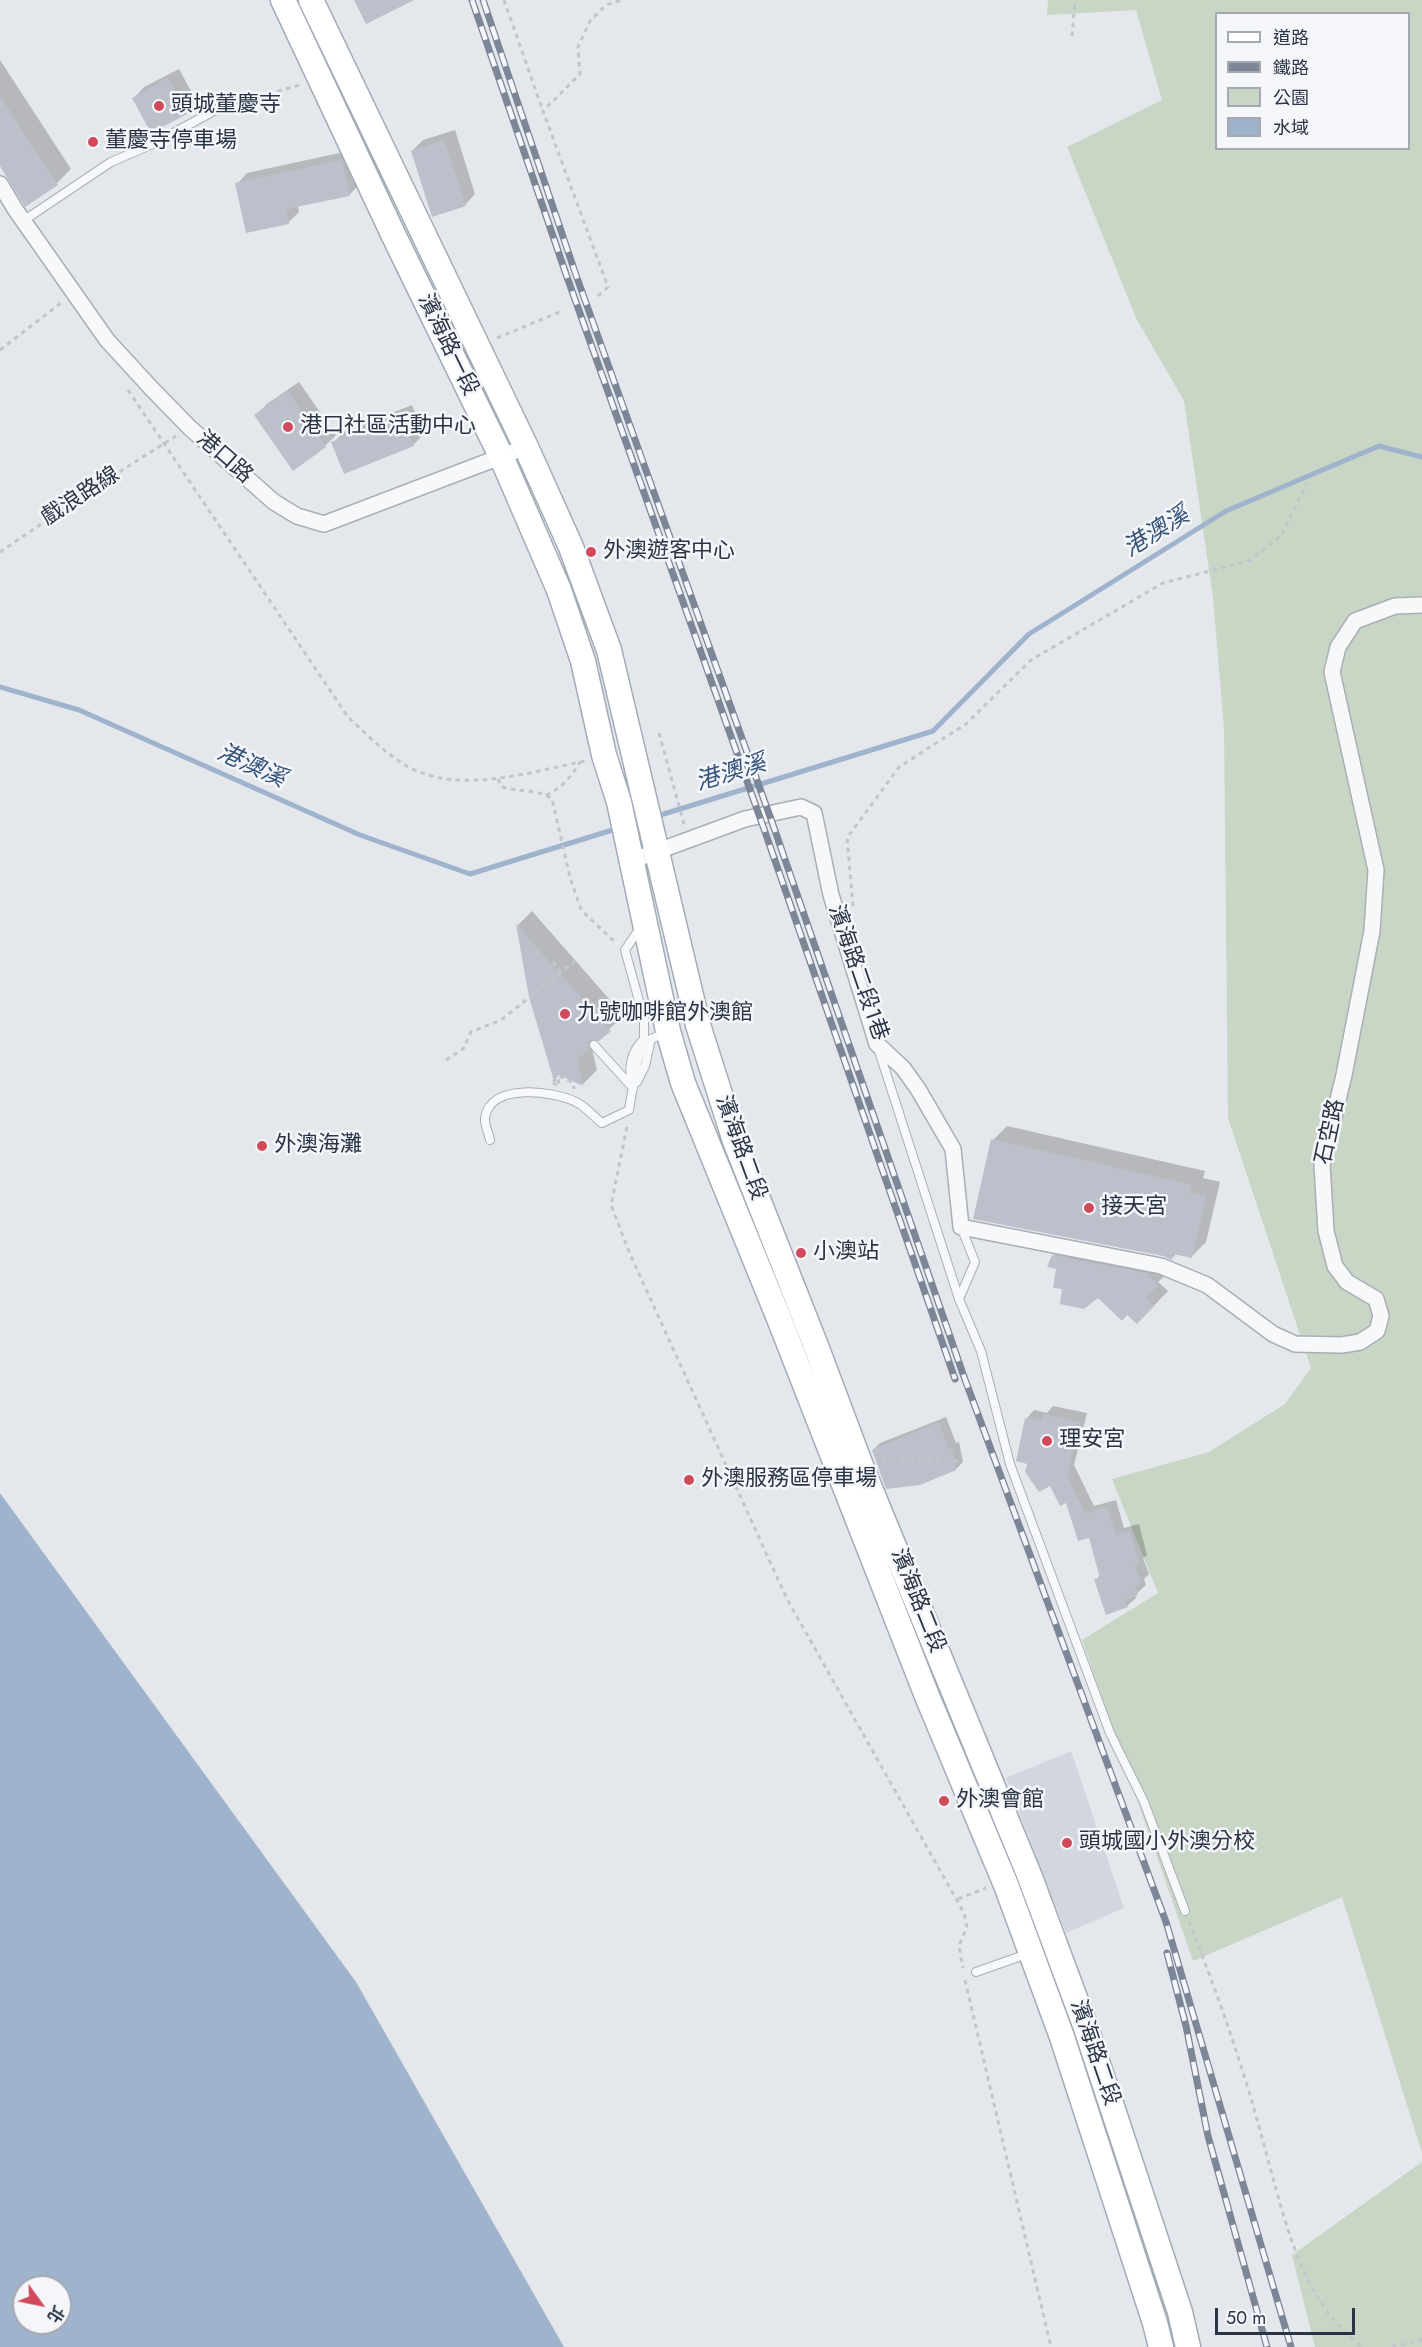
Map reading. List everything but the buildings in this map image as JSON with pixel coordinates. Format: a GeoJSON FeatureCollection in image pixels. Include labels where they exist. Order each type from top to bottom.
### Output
{"type":"FeatureCollection","features":[{"type":"Feature","properties":{"kind":"main road","name":"濱海路一段"},"geometry":{"type":"LineString","coordinates":[[284,0],[318,78],[501,456],[559,590],[583,661],[604,755],[619,802],[631,861]]}},
{"type":"Feature","properties":{"kind":"main road","name":"濱海路一段"},"geometry":{"type":"LineString","coordinates":[[311,0],[526,447],[571,547],[609,650],[644,794]]}},
{"type":"Feature","properties":{"kind":"main road"},"geometry":{"type":"LineString","coordinates":[[318,78],[344,71]]}},
{"type":"Feature","properties":{"kind":"main road"},"geometry":{"type":"LineString","coordinates":[[393,234],[417,222]]}},
{"type":"Feature","properties":{"kind":"main road","name":"濱海路二段"},"geometry":{"type":"LineString","coordinates":[[644,794],[698,1025],[735,1141],[816,1346],[859,1470],[927,1696],[999,1885],[1031,1953],[1062,2037],[1161,2347]]}},
{"type":"Feature","properties":{"kind":"main road","name":"濱海路二段"},"geometry":{"type":"LineString","coordinates":[[631,861],[668,1031],[683,1083],[794,1360],[859,1470],[953,1687],[1030,1877],[1085,2025],[1180,2312],[1188,2347]]}},
{"type":"Feature","properties":{"kind":"main road"},"geometry":{"type":"LineString","coordinates":[[711,1150],[735,1141]]}},
{"type":"Feature","properties":{"kind":"main road"},"geometry":{"type":"LineString","coordinates":[[794,1360],[816,1346]]}},
{"type":"Feature","properties":{"kind":"main road"},"geometry":{"type":"LineString","coordinates":[[927,1696],[953,1687]]}},
{"type":"Feature","properties":{"kind":"main road"},"geometry":{"type":"LineString","coordinates":[[999,1885],[1030,1877]]}},
{"type":"Feature","properties":{"kind":"main road"},"geometry":{"type":"LineString","coordinates":[[1155,2323],[1180,2312]]}},
{"type":"Feature","properties":{"kind":"street","name":"港口路"},"geometry":{"type":"LineString","coordinates":[[0,184],[23,221],[107,340],[190,428],[274,501],[297,516],[324,524],[526,447]]}},
{"type":"Feature","properties":{"kind":"street","name":"石空路"},"geometry":{"type":"LineString","coordinates":[[962,1227],[1161,1266],[1207,1285],[1273,1334],[1295,1344],[1342,1345],[1360,1342],[1377,1331],[1381,1316],[1376,1299],[1347,1282],[1335,1266],[1326,1231],[1322,1165],[1344,1075],[1372,931],[1376,870],[1332,672],[1338,647],[1355,621],[1395,606],[1422,605]]}},
{"type":"Feature","properties":{"kind":"street","name":"濱海路二段1巷"},"geometry":{"type":"LineString","coordinates":[[631,861],[745,819],[801,807],[814,813],[831,895],[877,1044],[903,1068],[953,1149],[962,1227]]}},
{"type":"Feature","properties":{"kind":"lane"},"geometry":{"type":"LineString","coordinates":[[23,221],[111,162],[155,143],[223,106]]}},
{"type":"Feature","properties":{"kind":"lane"},"geometry":{"type":"LineString","coordinates":[[490,1140],[484,1119],[489,1107],[507,1094],[538,1091],[577,1102],[602,1123],[629,1110],[644,1039],[644,1019],[625,950],[645,921]]}},
{"type":"Feature","properties":{"kind":"lane"},"geometry":{"type":"LineString","coordinates":[[633,1088],[645,1066],[651,1039],[668,1031]]}},
{"type":"Feature","properties":{"kind":"lane"},"geometry":{"type":"LineString","coordinates":[[877,1044],[959,1299],[981,1351],[1010,1464],[1110,1733],[1144,1803],[1185,1911]]}},
{"type":"Feature","properties":{"kind":"lane"},"geometry":{"type":"LineString","coordinates":[[594,1045],[633,1088]]}},
{"type":"Feature","properties":{"kind":"lane","name":"濱海路二段1巷"},"geometry":{"type":"LineString","coordinates":[[959,1299],[975,1262],[962,1227]]}},
{"type":"Feature","properties":{"kind":"lane"},"geometry":{"type":"LineString","coordinates":[[976,1972],[1031,1953]]}},
{"type":"Feature","properties":{"kind":"path"},"geometry":{"type":"LineString","coordinates":[[504,0],[608,287],[598,296]]}},
{"type":"Feature","properties":{"kind":"path"},"geometry":{"type":"LineString","coordinates":[[543,111],[580,74],[578,47],[590,21],[606,5],[621,0]]}},
{"type":"Feature","properties":{"kind":"path"},"geometry":{"type":"LineString","coordinates":[[1072,36],[1075,0]]}},
{"type":"Feature","properties":{"kind":"path"},"geometry":{"type":"LineString","coordinates":[[223,106],[268,95],[318,78]]}},
{"type":"Feature","properties":{"kind":"path"},"geometry":{"type":"LineString","coordinates":[[0,350],[63,302]]}},
{"type":"Feature","properties":{"kind":"path"},"geometry":{"type":"LineString","coordinates":[[476,347],[562,311]]}},
{"type":"Feature","properties":{"kind":"path"},"geometry":{"type":"LineString","coordinates":[[124,384],[348,717],[382,748],[406,766],[448,780],[498,779],[591,760]]}},
{"type":"Feature","properties":{"kind":"path","name":"戲浪路線"},"geometry":{"type":"LineString","coordinates":[[0,552],[16,539],[164,443]]}},
{"type":"Feature","properties":{"kind":"path"},"geometry":{"type":"LineString","coordinates":[[853,906],[847,838],[899,767],[966,723],[1031,660],[1163,583],[1249,561],[1281,536],[1307,483]]}},
{"type":"Feature","properties":{"kind":"path"},"geometry":{"type":"LineString","coordinates":[[659,733],[685,830]]}},
{"type":"Feature","properties":{"kind":"path"},"geometry":{"type":"LineString","coordinates":[[498,779],[502,787],[518,792],[546,795],[570,779],[580,762]]}},
{"type":"Feature","properties":{"kind":"path"},"geometry":{"type":"LineString","coordinates":[[546,795],[552,800],[570,877],[581,910],[625,950]]}},
{"type":"Feature","properties":{"kind":"path"},"geometry":{"type":"LineString","coordinates":[[446,1060],[463,1049],[471,1032],[501,1020],[576,960]]}},
{"type":"Feature","properties":{"kind":"path"},"geometry":{"type":"LineString","coordinates":[[553,962],[561,972]]}},
{"type":"Feature","properties":{"kind":"path"},"geometry":{"type":"LineString","coordinates":[[553,1083],[559,1086],[558,1076]]}},
{"type":"Feature","properties":{"kind":"path"},"geometry":{"type":"LineString","coordinates":[[629,1110],[611,1205],[630,1254],[787,1599],[964,1913],[966,1927],[959,1946],[964,1976],[1051,2347]]}},
{"type":"Feature","properties":{"kind":"path"},"geometry":{"type":"LineString","coordinates":[[859,1470],[958,1461]]}},
{"type":"Feature","properties":{"kind":"path"},"geometry":{"type":"LineString","coordinates":[[958,1899],[999,1885]]}},
{"type":"Feature","properties":{"kind":"path"},"geometry":{"type":"LineString","coordinates":[[1185,1911],[1240,2062],[1287,2227],[1302,2271],[1317,2298],[1350,2337],[1364,2347]]}},
{"type":"Feature","properties":{"kind":"path"},"geometry":{"type":"LineString","coordinates":[[1392,2347],[1422,2340]]}},
{"type":"Feature","properties":{"kind":"shaded area","name":"頭城國小外澳分校"},"geometry":{"type":"Polygon","coordinates":[[[1071,1751],[1124,1908],[1066,1933],[1006,1778],[1071,1751]]]}},
{"type":"Feature","properties":{"kind":"green space"},"geometry":{"type":"Polygon","coordinates":[[[1048,0],[1422,0],[1422,2153],[1342,1897],[1193,1961],[1082,1640],[1158,1593],[1112,1479],[1209,1452],[1285,1404],[1311,1368],[1228,1118],[1224,728],[1213,597],[1184,401],[1136,318],[1067,147],[1162,100],[1136,10],[1047,15],[1048,0]]]}},
{"type":"Feature","properties":{"kind":"green space"},"geometry":{"type":"Polygon","coordinates":[[[1422,2162],[1422,2347],[1315,2347],[1292,2255],[1422,2162]]]}},
{"type":"Feature","properties":{"kind":"water"},"geometry":{"type":"Polygon","coordinates":[[[0,1493],[356,1982],[564,2347],[0,2347],[0,1493]]]}},
{"type":"Feature","properties":{"kind":"waterway","name":"港澳溪"},"geometry":{"type":"LineString","coordinates":[[654,817],[933,731],[1029,634],[1226,511],[1379,446],[1422,457]]}},
{"type":"Feature","properties":{"kind":"waterway","name":"港澳溪"},"geometry":{"type":"LineString","coordinates":[[0,687],[79,710],[360,835],[470,874],[619,828]]}},
{"type":"Feature","properties":{"kind":"railway"},"geometry":{"type":"LineString","coordinates":[[472,0],[567,277],[763,826],[955,1379]]}},
{"type":"Feature","properties":{"kind":"railway"},"geometry":{"type":"LineString","coordinates":[[483,0],[576,275],[772,822],[963,1374],[1166,1922],[1291,2347]]}},
{"type":"Feature","properties":{"kind":"railway"},"geometry":{"type":"LineString","coordinates":[[1167,1953],[1186,2026],[1208,2136],[1267,2347]]}},
{"type":"Feature","properties":{"kind":"place","name":"頭城董慶寺"},"geometry":{"type":"Point","coordinates":[159,106]}},
{"type":"Feature","properties":{"kind":"place","name":"董慶寺停車場"},"geometry":{"type":"Point","coordinates":[93,142]}},
{"type":"Feature","properties":{"kind":"place","name":"港口社區活動中心"},"geometry":{"type":"Point","coordinates":[288,427]}},
{"type":"Feature","properties":{"kind":"place","name":"外澳遊客中心"},"geometry":{"type":"Point","coordinates":[591,552]}},
{"type":"Feature","properties":{"kind":"place","name":"九號咖啡館外澳館"},"geometry":{"type":"Point","coordinates":[565,1014]}},
{"type":"Feature","properties":{"kind":"place","name":"外澳海灘"},"geometry":{"type":"Point","coordinates":[262,1146]}},
{"type":"Feature","properties":{"kind":"place","name":"接天宮"},"geometry":{"type":"Point","coordinates":[1089,1208]}},
{"type":"Feature","properties":{"kind":"place","name":"小澳站"},"geometry":{"type":"Point","coordinates":[801,1253]}},
{"type":"Feature","properties":{"kind":"place","name":"理安宮"},"geometry":{"type":"Point","coordinates":[1047,1441]}},
{"type":"Feature","properties":{"kind":"place","name":"外澳服務區停車場"},"geometry":{"type":"Point","coordinates":[689,1480]}},
{"type":"Feature","properties":{"kind":"place","name":"外澳會館"},"geometry":{"type":"Point","coordinates":[944,1801]}},
{"type":"Feature","properties":{"kind":"place","name":"頭城國小外澳分校"},"geometry":{"type":"Point","coordinates":[1067,1843]}}]}
